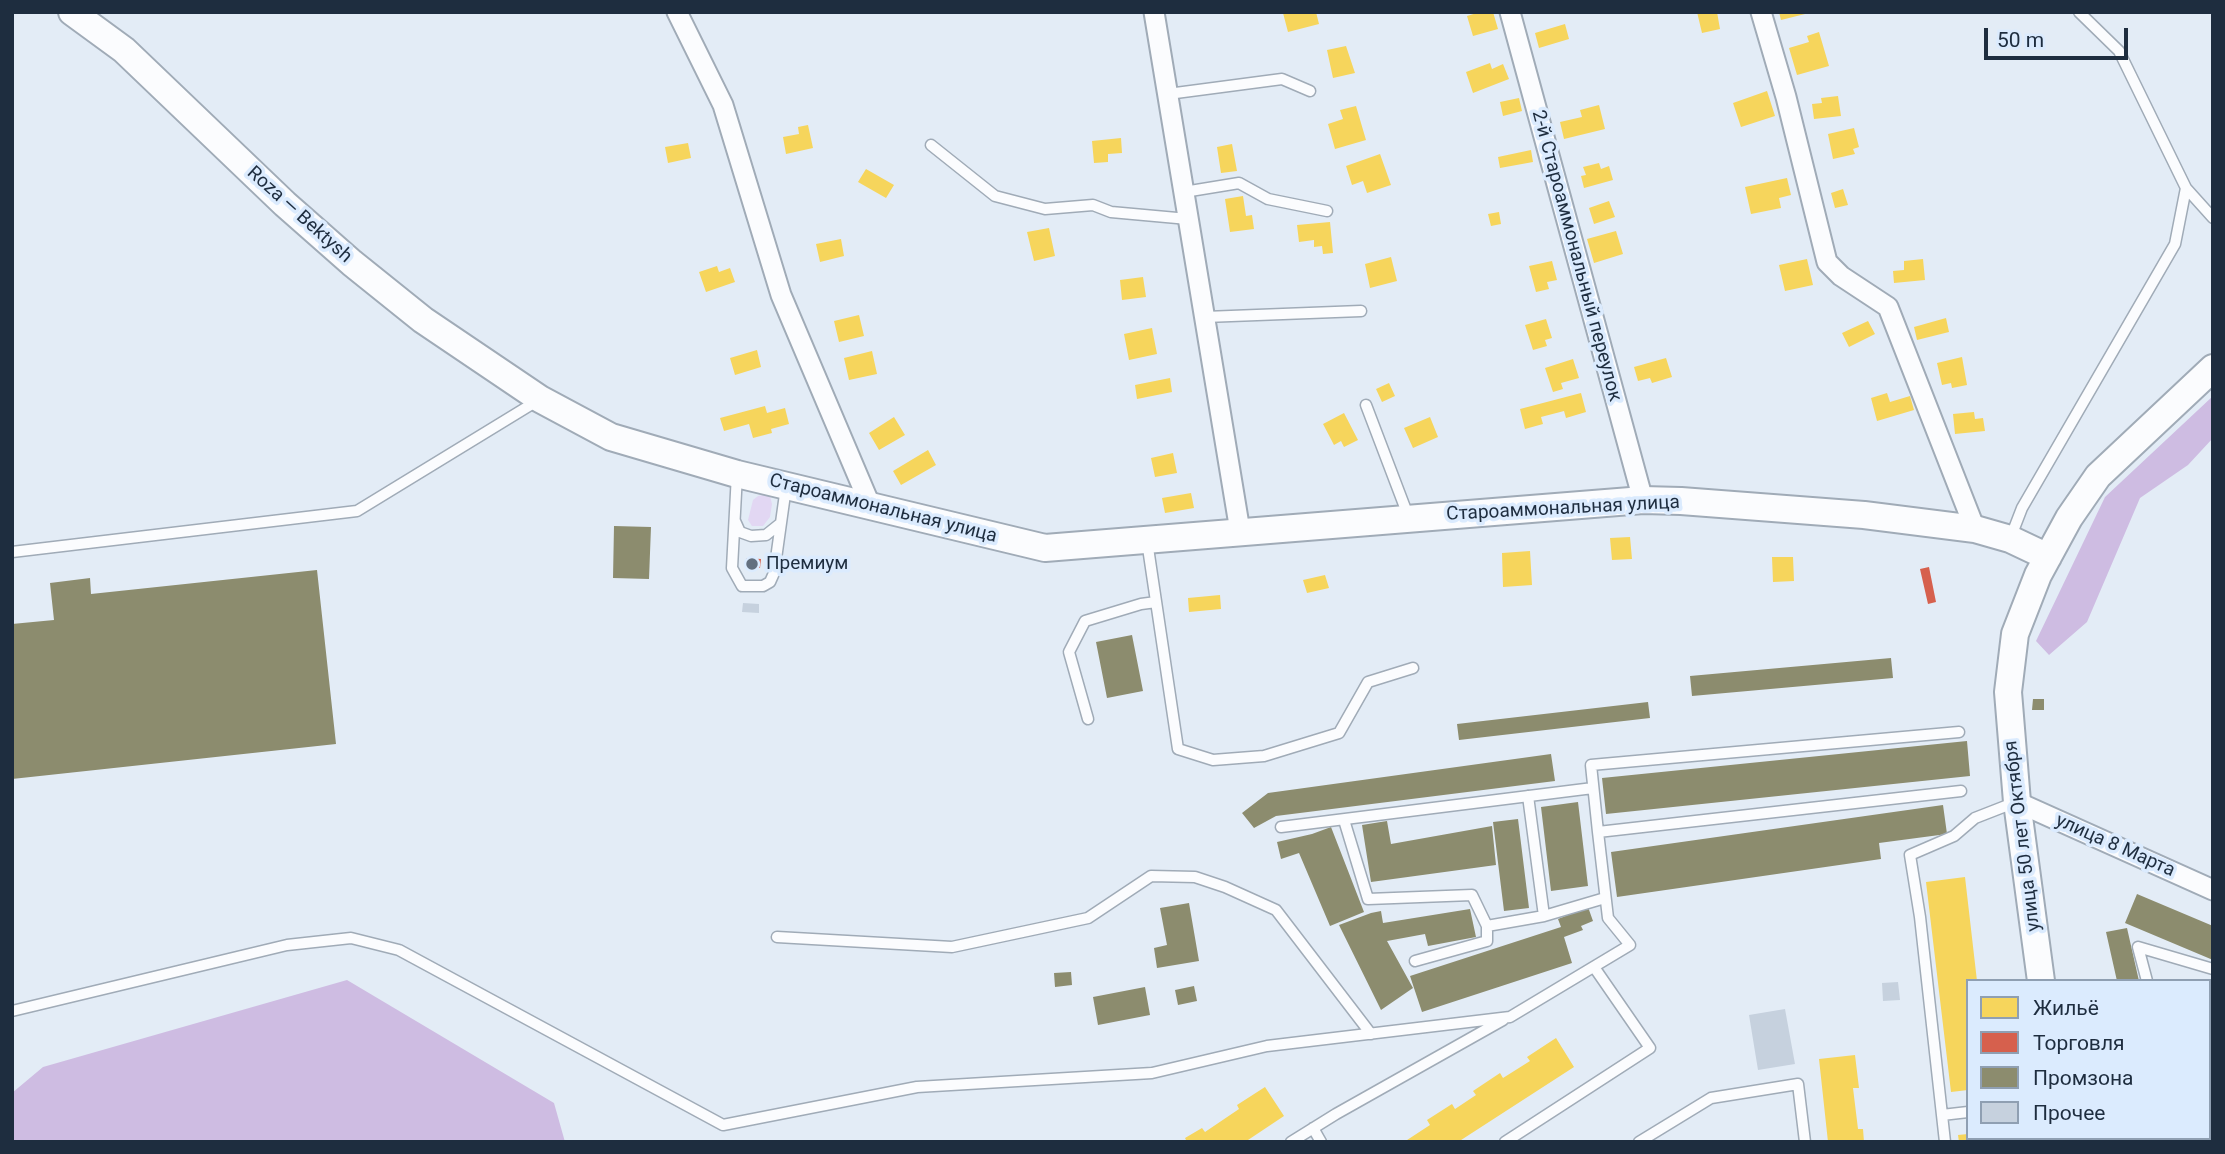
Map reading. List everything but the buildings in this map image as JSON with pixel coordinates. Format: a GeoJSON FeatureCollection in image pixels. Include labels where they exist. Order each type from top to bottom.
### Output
{"type":"FeatureCollection","features":[{"type":"Feature","properties":{"kind":"street","name":"Roza — Bektysh"},"geometry":{"type":"LineString","coordinates":[[72,12],[124,50],[285,204],[352,263],[423,320],[540,399]]}},
{"type":"Feature","properties":{"kind":"street"},"geometry":{"type":"LineString","coordinates":[[677,12],[723,105],[782,295],[871,507]]}},
{"type":"Feature","properties":{"kind":"street"},"geometry":{"type":"LineString","coordinates":[[1154,12],[1240,531]]}},
{"type":"Feature","properties":{"kind":"street","name":"2-й Староаммональный переулок"},"geometry":{"type":"LineString","coordinates":[[1510,12],[1643,500]]}},
{"type":"Feature","properties":{"kind":"street"},"geometry":{"type":"LineString","coordinates":[[1760,12],[1786,97],[1827,262],[1841,276],[1888,307],[1975,529]]}},
{"type":"Feature","properties":{"kind":"street","name":"улица 50 лет Октября"},"geometry":{"type":"LineString","coordinates":[[2041,979],[2017,802],[2008,692],[2015,634],[2038,575],[2069,518],[2098,476],[2213,368]]}},
{"type":"Feature","properties":{"kind":"street","name":"Староаммональная улица"},"geometry":{"type":"LineString","coordinates":[[540,399],[611,437],[737,474],[1045,548],[1643,500],[1864,515],[1975,529],[2010,539],[2048,557]]}},
{"type":"Feature","properties":{"kind":"street","name":"улица 8 Марта"},"geometry":{"type":"LineString","coordinates":[[2017,802],[2213,890]]}},
{"type":"Feature","properties":{"kind":"lane"},"geometry":{"type":"LineString","coordinates":[[2079,12],[2119,51],[2186,188],[2213,218]]}},
{"type":"Feature","properties":{"kind":"lane"},"geometry":{"type":"LineString","coordinates":[[1168,94],[1282,79],[1311,91]]}},
{"type":"Feature","properties":{"kind":"lane"},"geometry":{"type":"LineString","coordinates":[[931,145],[995,196],[1045,209],[1093,205],[1111,212],[1188,219]]}},
{"type":"Feature","properties":{"kind":"lane"},"geometry":{"type":"LineString","coordinates":[[1184,192],[1239,183],[1268,199],[1327,211]]}},
{"type":"Feature","properties":{"kind":"lane"},"geometry":{"type":"LineString","coordinates":[[2010,539],[2022,508],[2175,244],[2186,188]]}},
{"type":"Feature","properties":{"kind":"lane"},"geometry":{"type":"LineString","coordinates":[[1205,317],[1360,311]]}},
{"type":"Feature","properties":{"kind":"lane"},"geometry":{"type":"LineString","coordinates":[[12,552],[342,515],[357,511],[540,399]]}},
{"type":"Feature","properties":{"kind":"lane"},"geometry":{"type":"LineString","coordinates":[[1366,405],[1409,518]]}},
{"type":"Feature","properties":{"kind":"lane"},"geometry":{"type":"LineString","coordinates":[[737,474],[732,568],[742,586],[753,587],[770,582],[774,573],[787,486]]}},
{"type":"Feature","properties":{"kind":"lane"},"geometry":{"type":"LineString","coordinates":[[735,521],[740,532],[751,536],[765,536],[781,523]]}},
{"type":"Feature","properties":{"kind":"lane"},"geometry":{"type":"LineString","coordinates":[[1147,539],[1178,749],[1213,760],[1264,756],[1339,733],[1368,682],[1413,668]]}},
{"type":"Feature","properties":{"kind":"lane"},"geometry":{"type":"LineString","coordinates":[[1088,719],[1069,653],[1085,621],[1156,602]]}},
{"type":"Feature","properties":{"kind":"lane"},"geometry":{"type":"LineString","coordinates":[[1291,1142],[1630,945],[1608,918],[1591,765],[1959,732]]}},
{"type":"Feature","properties":{"kind":"lane"},"geometry":{"type":"LineString","coordinates":[[1281,827],[1593,788]]}},
{"type":"Feature","properties":{"kind":"lane"},"geometry":{"type":"LineString","coordinates":[[1598,832],[1961,791]]}},
{"type":"Feature","properties":{"kind":"lane"},"geometry":{"type":"LineString","coordinates":[[1528,796],[1544,916]]}},
{"type":"Feature","properties":{"kind":"lane"},"geometry":{"type":"LineString","coordinates":[[1945,1142],[1920,917],[1910,855],[1954,836],[1975,818],[2017,802]]}},
{"type":"Feature","properties":{"kind":"lane"},"geometry":{"type":"LineString","coordinates":[[1344,820],[1368,899],[1472,895],[1487,926],[1487,941],[1415,961]]}},
{"type":"Feature","properties":{"kind":"lane"},"geometry":{"type":"LineString","coordinates":[[777,937],[952,947],[1088,918],[1151,876],[1195,877],[1276,910],[1371,1034]]}},
{"type":"Feature","properties":{"kind":"lane"},"geometry":{"type":"LineString","coordinates":[[1487,926],[1544,916],[1605,898]]}},
{"type":"Feature","properties":{"kind":"lane"},"geometry":{"type":"LineString","coordinates":[[12,1011],[287,945],[351,938],[399,950],[723,1125],[917,1087],[1152,1073],[1268,1046],[1510,1017]]}},
{"type":"Feature","properties":{"kind":"lane"},"geometry":{"type":"LineString","coordinates":[[2146,979],[2138,947],[2213,969]]}},
{"type":"Feature","properties":{"kind":"lane"},"geometry":{"type":"LineString","coordinates":[[1504,1142],[1650,1048],[1594,967]]}},
{"type":"Feature","properties":{"kind":"lane"},"geometry":{"type":"LineString","coordinates":[[1639,1142],[1711,1098],[1798,1084],[1805,1142]]}},
{"type":"Feature","properties":{"kind":"lane"},"geometry":{"type":"LineString","coordinates":[[1942,1115],[1966,1112]]}},
{"type":"Feature","properties":{"kind":"lane"},"geometry":{"type":"LineString","coordinates":[[1313,1128],[1321,1142]]}},
{"type":"Feature","properties":{"kind":"shaded area"},"geometry":{"type":"Polygon","coordinates":[[[2213,396],[2213,438],[2188,465],[2140,498],[2087,622],[2049,655],[2036,641],[2105,497],[2213,396]]]}},
{"type":"Feature","properties":{"kind":"shaded area"},"geometry":{"type":"Polygon","coordinates":[[[767,494],[772,504],[770,517],[763,526],[752,526],[748,520],[753,500],[767,494]]]}},
{"type":"Feature","properties":{"kind":"shaded area"},"geometry":{"type":"Polygon","coordinates":[[[347,980],[554,1103],[565,1142],[12,1142],[12,1093],[43,1067],[347,980]]]}},
{"type":"Feature","properties":{"kind":"place","name":"Премиум"},"geometry":{"type":"Point","coordinates":[752,564]}}]}
